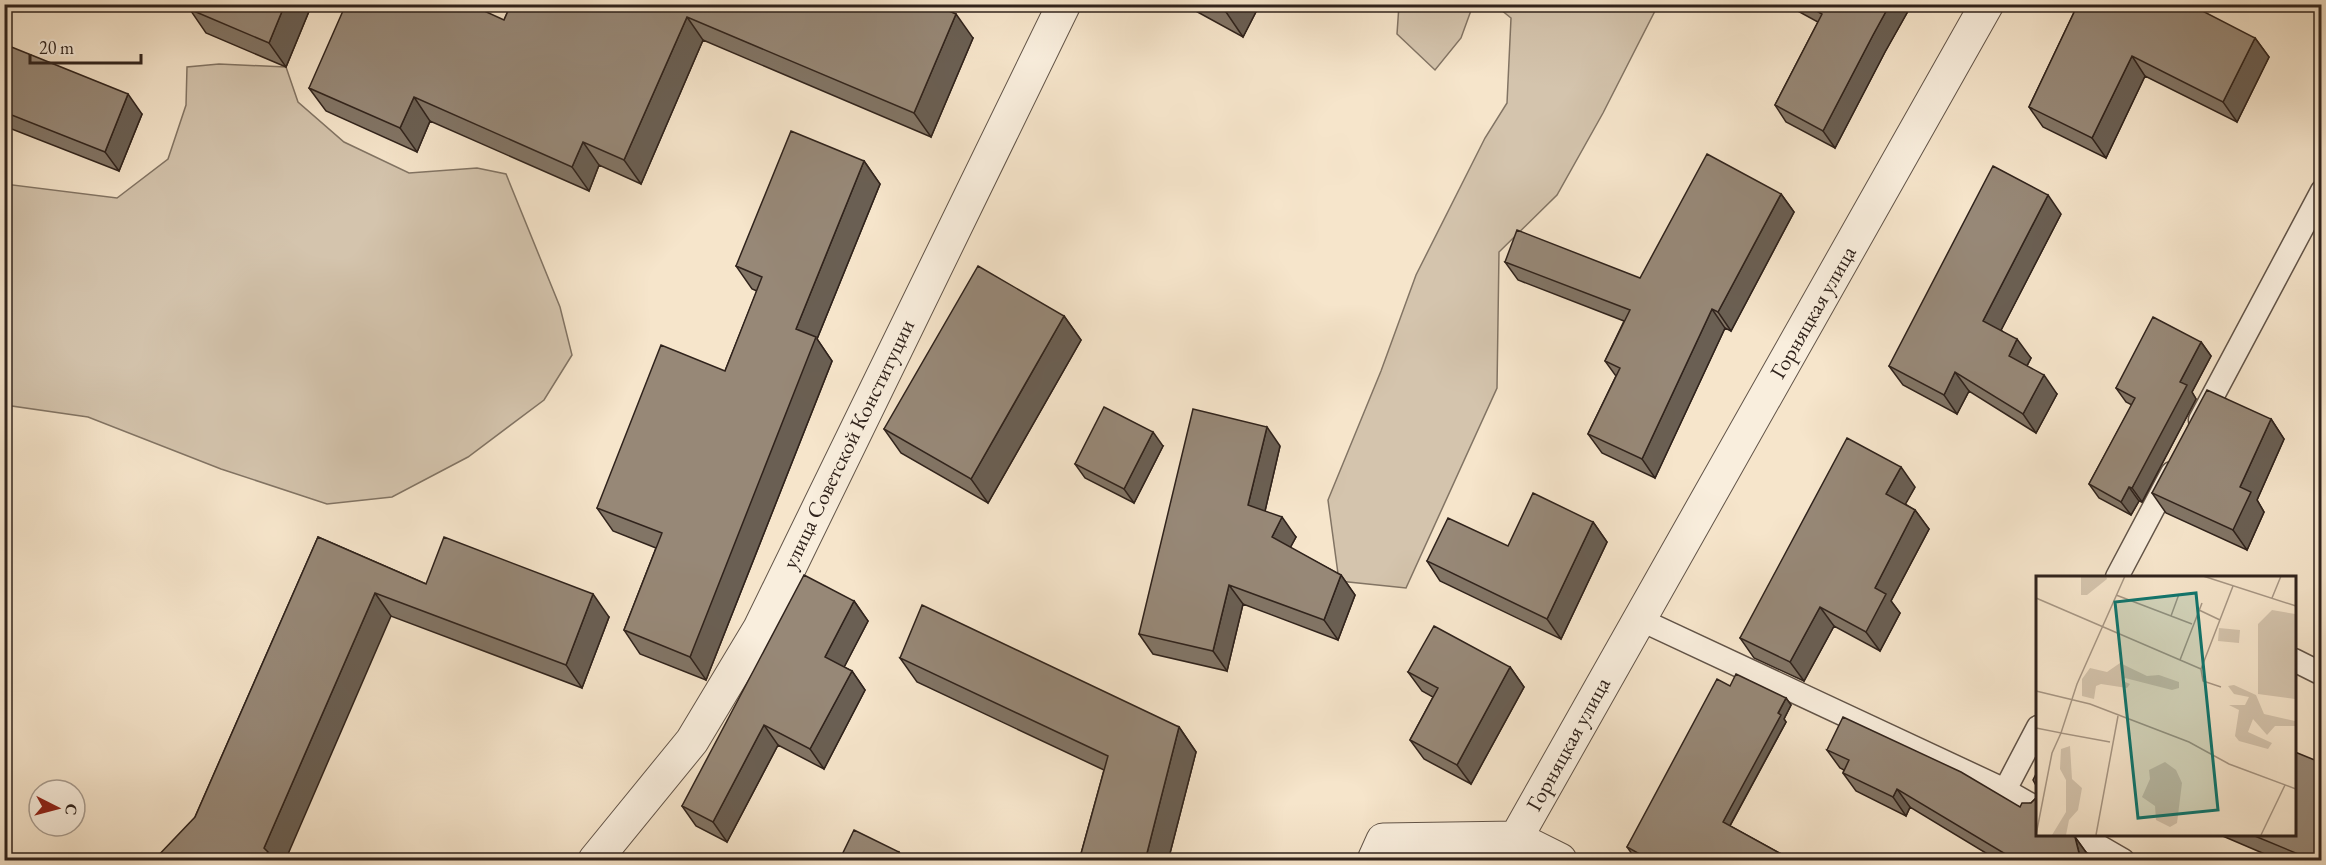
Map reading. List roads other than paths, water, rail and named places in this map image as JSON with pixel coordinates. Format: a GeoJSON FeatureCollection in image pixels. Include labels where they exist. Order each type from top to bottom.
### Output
{"type":"FeatureCollection","features":[{"type":"Feature","properties":{"kind":"street","name":"улица Советской Конституции"},"geometry":{"type":"LineString","coordinates":[[595,861],[692,741],[760,628],[1064,4]]}},
{"type":"Feature","properties":{"kind":"street","name":"Горняцкая улица"},"geometry":{"type":"LineString","coordinates":[[1516,838],[1987,4]]}},
{"type":"Feature","properties":{"kind":"street"},"geometry":{"type":"LineString","coordinates":[[1379,850],[1516,838],[1560,861]]}},
{"type":"Feature","properties":{"kind":"lane"},"geometry":{"type":"LineString","coordinates":[[2192,435],[2322,191]]}},
{"type":"Feature","properties":{"kind":"lane"},"geometry":{"type":"LineString","coordinates":[[2119,576],[2182,455]]}},
{"type":"Feature","properties":{"kind":"lane"},"geometry":{"type":"LineString","coordinates":[[1639,619],[2005,790],[2036,808]]}},
{"type":"Feature","properties":{"kind":"lane"},"geometry":{"type":"LineString","coordinates":[[2296,661],[2322,674]]}},
{"type":"Feature","properties":{"kind":"lane"},"geometry":{"type":"LineString","coordinates":[[2005,790],[2036,731]]}},
{"type":"Feature","properties":{"kind":"lane"},"geometry":{"type":"LineString","coordinates":[[2080,835],[2123,861]]}}]}
